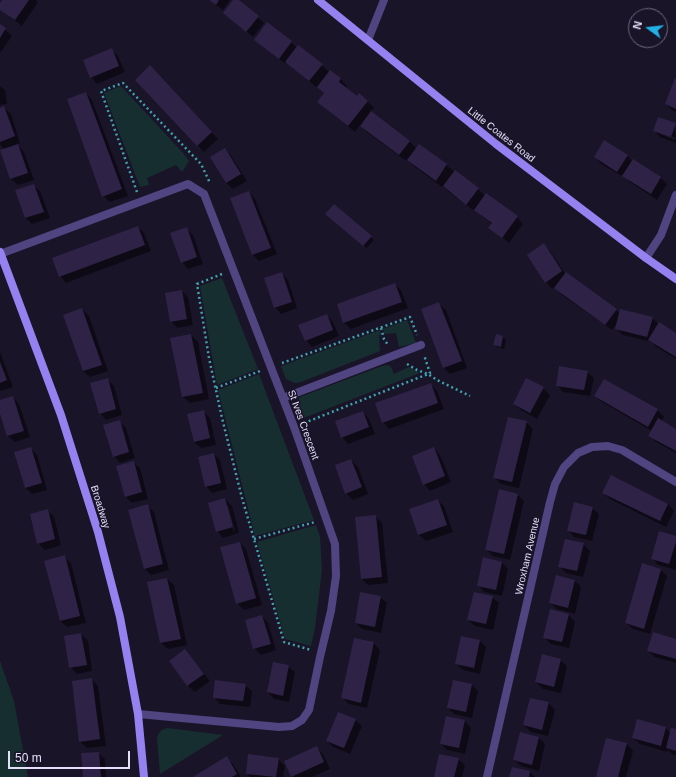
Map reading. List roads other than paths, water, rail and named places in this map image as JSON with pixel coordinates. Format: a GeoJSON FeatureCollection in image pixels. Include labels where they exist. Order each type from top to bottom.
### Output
{"type":"FeatureCollection","features":[{"type":"Feature","properties":{"kind":"street","name":"Little Coates Road"},"geometry":{"type":"LineString","coordinates":[[318,0],[496,144],[676,279]]}},
{"type":"Feature","properties":{"kind":"street"},"geometry":{"type":"LineString","coordinates":[[368,40],[384,0]]}},
{"type":"Feature","properties":{"kind":"street","name":"St Ives Crescent"},"geometry":{"type":"LineString","coordinates":[[0,253],[188,184],[204,194],[283,398],[335,544],[336,576],[331,611],[309,710],[302,720],[292,726],[279,727],[138,714]]}},
{"type":"Feature","properties":{"kind":"street"},"geometry":{"type":"LineString","coordinates":[[646,258],[661,234],[676,195]]}},
{"type":"Feature","properties":{"kind":"street","name":"Broadway"},"geometry":{"type":"LineString","coordinates":[[0,253],[61,415],[98,532],[120,617],[138,714],[144,777]]}},
{"type":"Feature","properties":{"kind":"street"},"geometry":{"type":"LineString","coordinates":[[283,398],[421,346]]}},
{"type":"Feature","properties":{"kind":"street","name":"Wroxham Avenue"},"geometry":{"type":"LineString","coordinates":[[487,777],[550,502],[555,484],[564,467],[578,453],[592,447],[608,446],[622,450],[676,482]]}}]}
